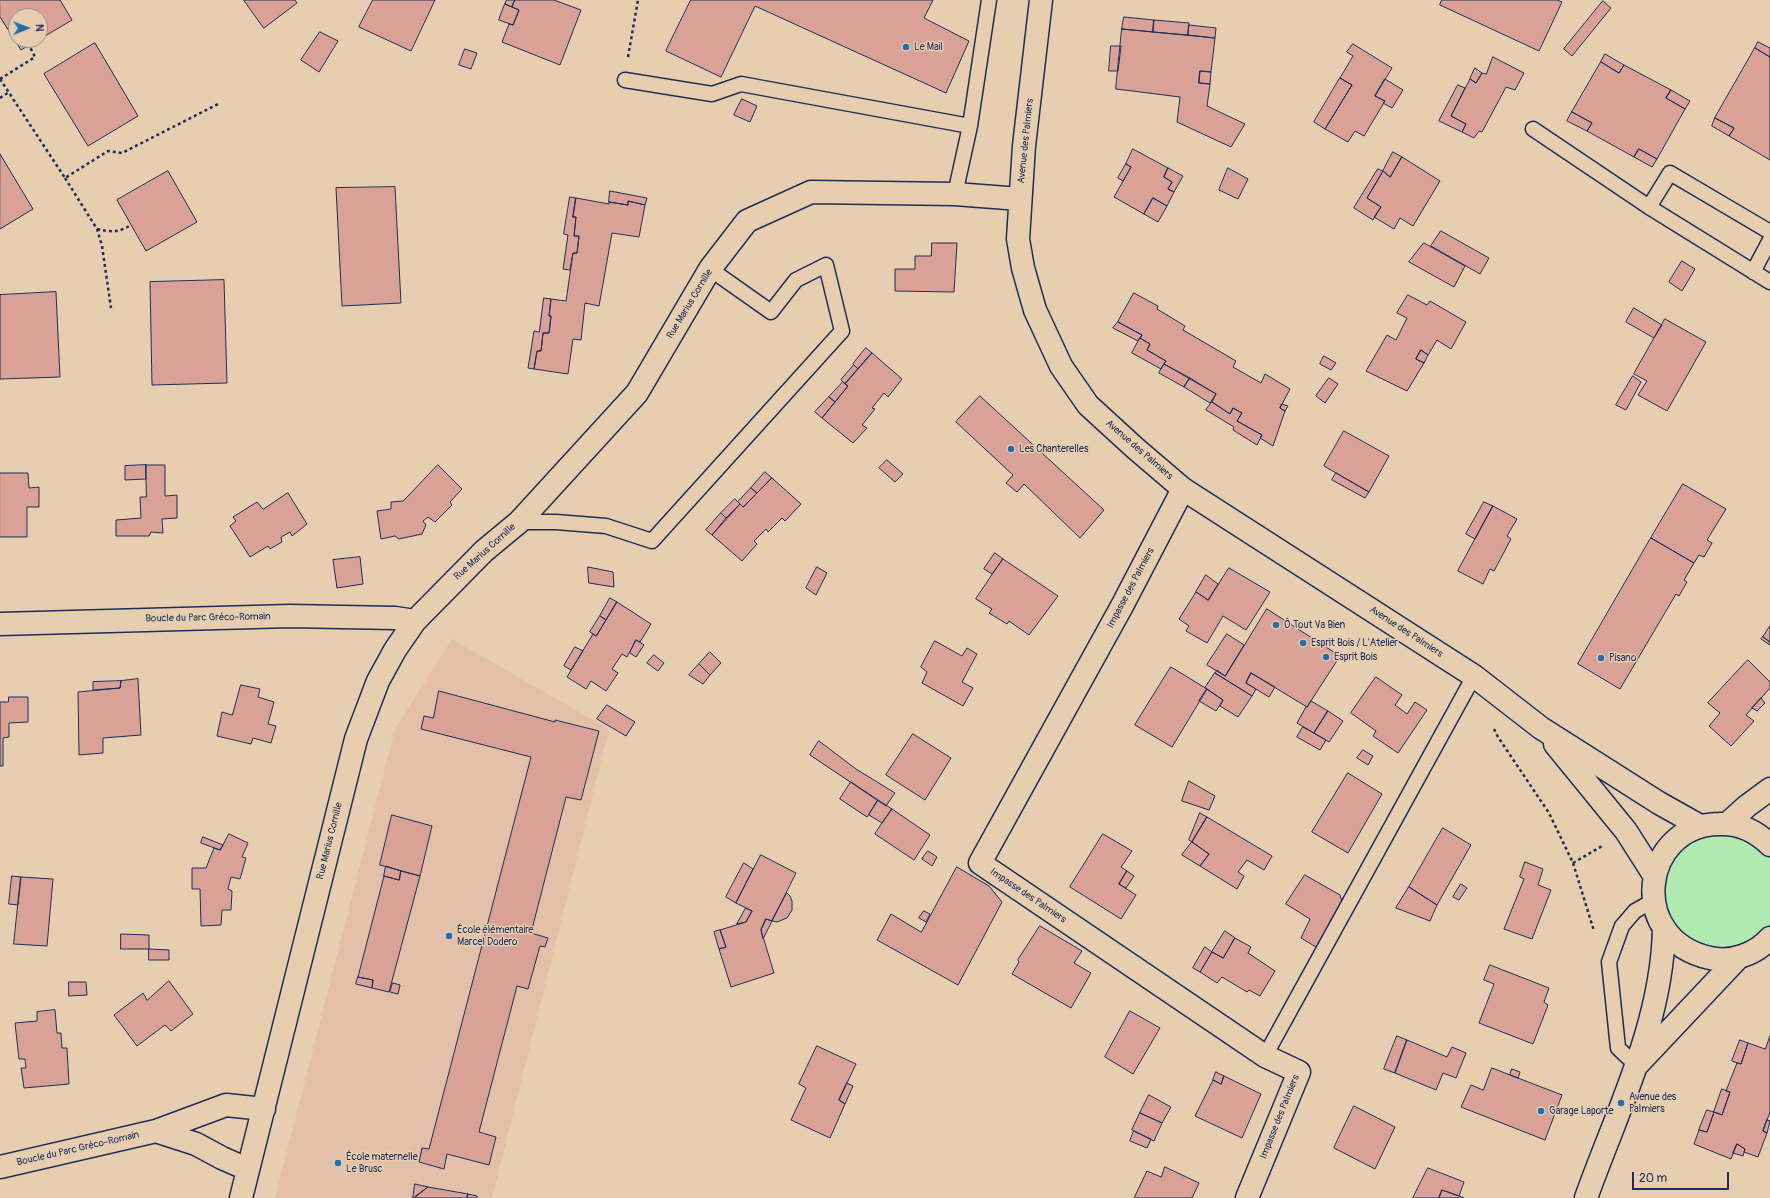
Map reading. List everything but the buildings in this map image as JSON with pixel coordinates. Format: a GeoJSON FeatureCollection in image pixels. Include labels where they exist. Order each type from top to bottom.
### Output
{"type":"FeatureCollection","features":[{"type":"Feature","properties":{"kind":"street","name":"Avenue des Palmiers"},"geometry":{"type":"LineString","coordinates":[[1041,0],[1024,146],[1018,240],[1023,268],[1034,310],[1061,366],[1088,405],[1183,489],[1474,676],[1541,728],[1659,803],[1700,826]]}},
{"type":"Feature","properties":{"kind":"street","name":"Rue Marius Cornille"},"geometry":{"type":"LineString","coordinates":[[241,1198],[247,1169],[264,1109],[356,739],[378,681],[395,650],[415,621],[484,551],[519,522],[636,393],[710,269],[747,221],[811,192],[955,194],[1020,199]]}},
{"type":"Feature","properties":{"kind":"street","name":"Impasse des Palmiers"},"geometry":{"type":"LineString","coordinates":[[1183,489],[1122,606],[980,863],[1265,1056],[1299,1072],[1247,1198]]}},
{"type":"Feature","properties":{"kind":"street","name":"Boucle du Parc Gréco-Romain"},"geometry":{"type":"LineString","coordinates":[[0,624],[290,616],[388,618],[415,621]]}},
{"type":"Feature","properties":{"kind":"street","name":"Avenue des Palmiers"},"geometry":{"type":"LineString","coordinates":[[1541,728],[1626,831],[1654,875]]}},
{"type":"Feature","properties":{"kind":"street"},"geometry":{"type":"LineString","coordinates":[[1727,824],[1747,806],[1770,789]]}},
{"type":"Feature","properties":{"kind":"street"},"geometry":{"type":"LineString","coordinates":[[1768,941],[1752,952],[1738,958],[1716,960],[1696,955],[1678,945],[1664,929],[1657,916],[1653,901],[1652,888],[1654,875],[1664,854],[1679,837],[1700,826],[1727,824],[1746,828],[1762,837],[1770,845]]}},
{"type":"Feature","properties":{"kind":"street"},"geometry":{"type":"LineString","coordinates":[[1586,1198],[1607,1140],[1637,1066],[1660,979],[1664,929]]}},
{"type":"Feature","properties":{"kind":"street"},"geometry":{"type":"LineString","coordinates":[[1637,1066],[1738,958]]}},
{"type":"Feature","properties":{"kind":"street","name":"Boucle du Parc Gréco-Romain"},"geometry":{"type":"LineString","coordinates":[[0,1167],[156,1132],[226,1105],[264,1109]]}},
{"type":"Feature","properties":{"kind":"street","name":"Boucle du Parc Gréco-Romain"},"geometry":{"type":"LineString","coordinates":[[156,1132],[196,1144],[247,1169]]}},
{"type":"Feature","properties":{"kind":"lane"},"geometry":{"type":"LineString","coordinates":[[955,194],[970,126],[989,0]]}},
{"type":"Feature","properties":{"kind":"lane"},"geometry":{"type":"LineString","coordinates":[[625,80],[712,94],[741,84],[970,126]]}},
{"type":"Feature","properties":{"kind":"lane"},"geometry":{"type":"LineString","coordinates":[[1533,129],[1649,207],[1770,282]]}},
{"type":"Feature","properties":{"kind":"lane"},"geometry":{"type":"LineString","coordinates":[[1649,207],[1670,173],[1770,232]]}},
{"type":"Feature","properties":{"kind":"lane"},"geometry":{"type":"LineString","coordinates":[[1753,272],[1770,240]]}},
{"type":"Feature","properties":{"kind":"lane"},"geometry":{"type":"LineString","coordinates":[[519,522],[556,522],[606,526],[652,542],[842,331],[826,265],[796,280],[771,312],[710,269]]}},
{"type":"Feature","properties":{"kind":"lane"},"geometry":{"type":"LineString","coordinates":[[1265,1056],[1474,676]]}},
{"type":"Feature","properties":{"kind":"lane"},"geometry":{"type":"LineString","coordinates":[[1637,1066],[1618,1048],[1609,962],[1622,926],[1635,911],[1653,901]]}},
{"type":"Feature","properties":{"kind":"path"},"geometry":{"type":"LineString","coordinates":[[625,80],[638,0]]}},
{"type":"Feature","properties":{"kind":"path"},"geometry":{"type":"LineString","coordinates":[[30,48],[35,57],[0,79],[66,178],[97,229],[102,246],[111,308]]}},
{"type":"Feature","properties":{"kind":"path"},"geometry":{"type":"LineString","coordinates":[[0,98],[9,92]]}},
{"type":"Feature","properties":{"kind":"path"},"geometry":{"type":"LineString","coordinates":[[66,178],[108,151],[122,153],[218,104]]}},
{"type":"Feature","properties":{"kind":"path"},"geometry":{"type":"LineString","coordinates":[[97,229],[108,231],[122,230],[131,225]]}},
{"type":"Feature","properties":{"kind":"path"},"geometry":{"type":"LineString","coordinates":[[1493,724],[1498,737],[1549,813],[1573,863],[1587,905],[1600,952],[1609,962]]}},
{"type":"Feature","properties":{"kind":"shaded area","name":"École élémentaire Marcel Dodero"},"geometry":{"type":"Polygon","coordinates":[[[452,639],[609,729],[492,1198],[275,1198],[395,729],[452,639]]]}},
{"type":"Feature","properties":{"kind":"green space"},"geometry":{"type":"Polygon","coordinates":[[[1700,826],[1770,845],[1770,938],[1765,943],[1696,955],[1653,901],[1679,837],[1700,826]]]}},
{"type":"Feature","properties":{"kind":"place","name":"Le Mail"},"geometry":{"type":"Point","coordinates":[906,47]}},
{"type":"Feature","properties":{"kind":"place","name":"Les Chanterelles"},"geometry":{"type":"Point","coordinates":[1011,449]}},
{"type":"Feature","properties":{"kind":"place","name":"Ô Tout Va Bien"},"geometry":{"type":"Point","coordinates":[1276,625]}},
{"type":"Feature","properties":{"kind":"place","name":"Esprit Bois / L'Atelier"},"geometry":{"type":"Point","coordinates":[1303,643]}},
{"type":"Feature","properties":{"kind":"place","name":"Esprit Bois"},"geometry":{"type":"Point","coordinates":[1326,657]}},
{"type":"Feature","properties":{"kind":"place","name":"Pisano"},"geometry":{"type":"Point","coordinates":[1601,658]}},
{"type":"Feature","properties":{"kind":"place","name":"École élémentaire Marcel Dodero"},"geometry":{"type":"Point","coordinates":[449,936]}},
{"type":"Feature","properties":{"kind":"place","name":"Avenue des Palmiers"},"geometry":{"type":"Point","coordinates":[1621,1103]}},
{"type":"Feature","properties":{"kind":"place","name":"Garage Laporte"},"geometry":{"type":"Point","coordinates":[1541,1111]}},
{"type":"Feature","properties":{"kind":"place","name":"École maternelle Le Brusc"},"geometry":{"type":"Point","coordinates":[338,1163]}}]}
